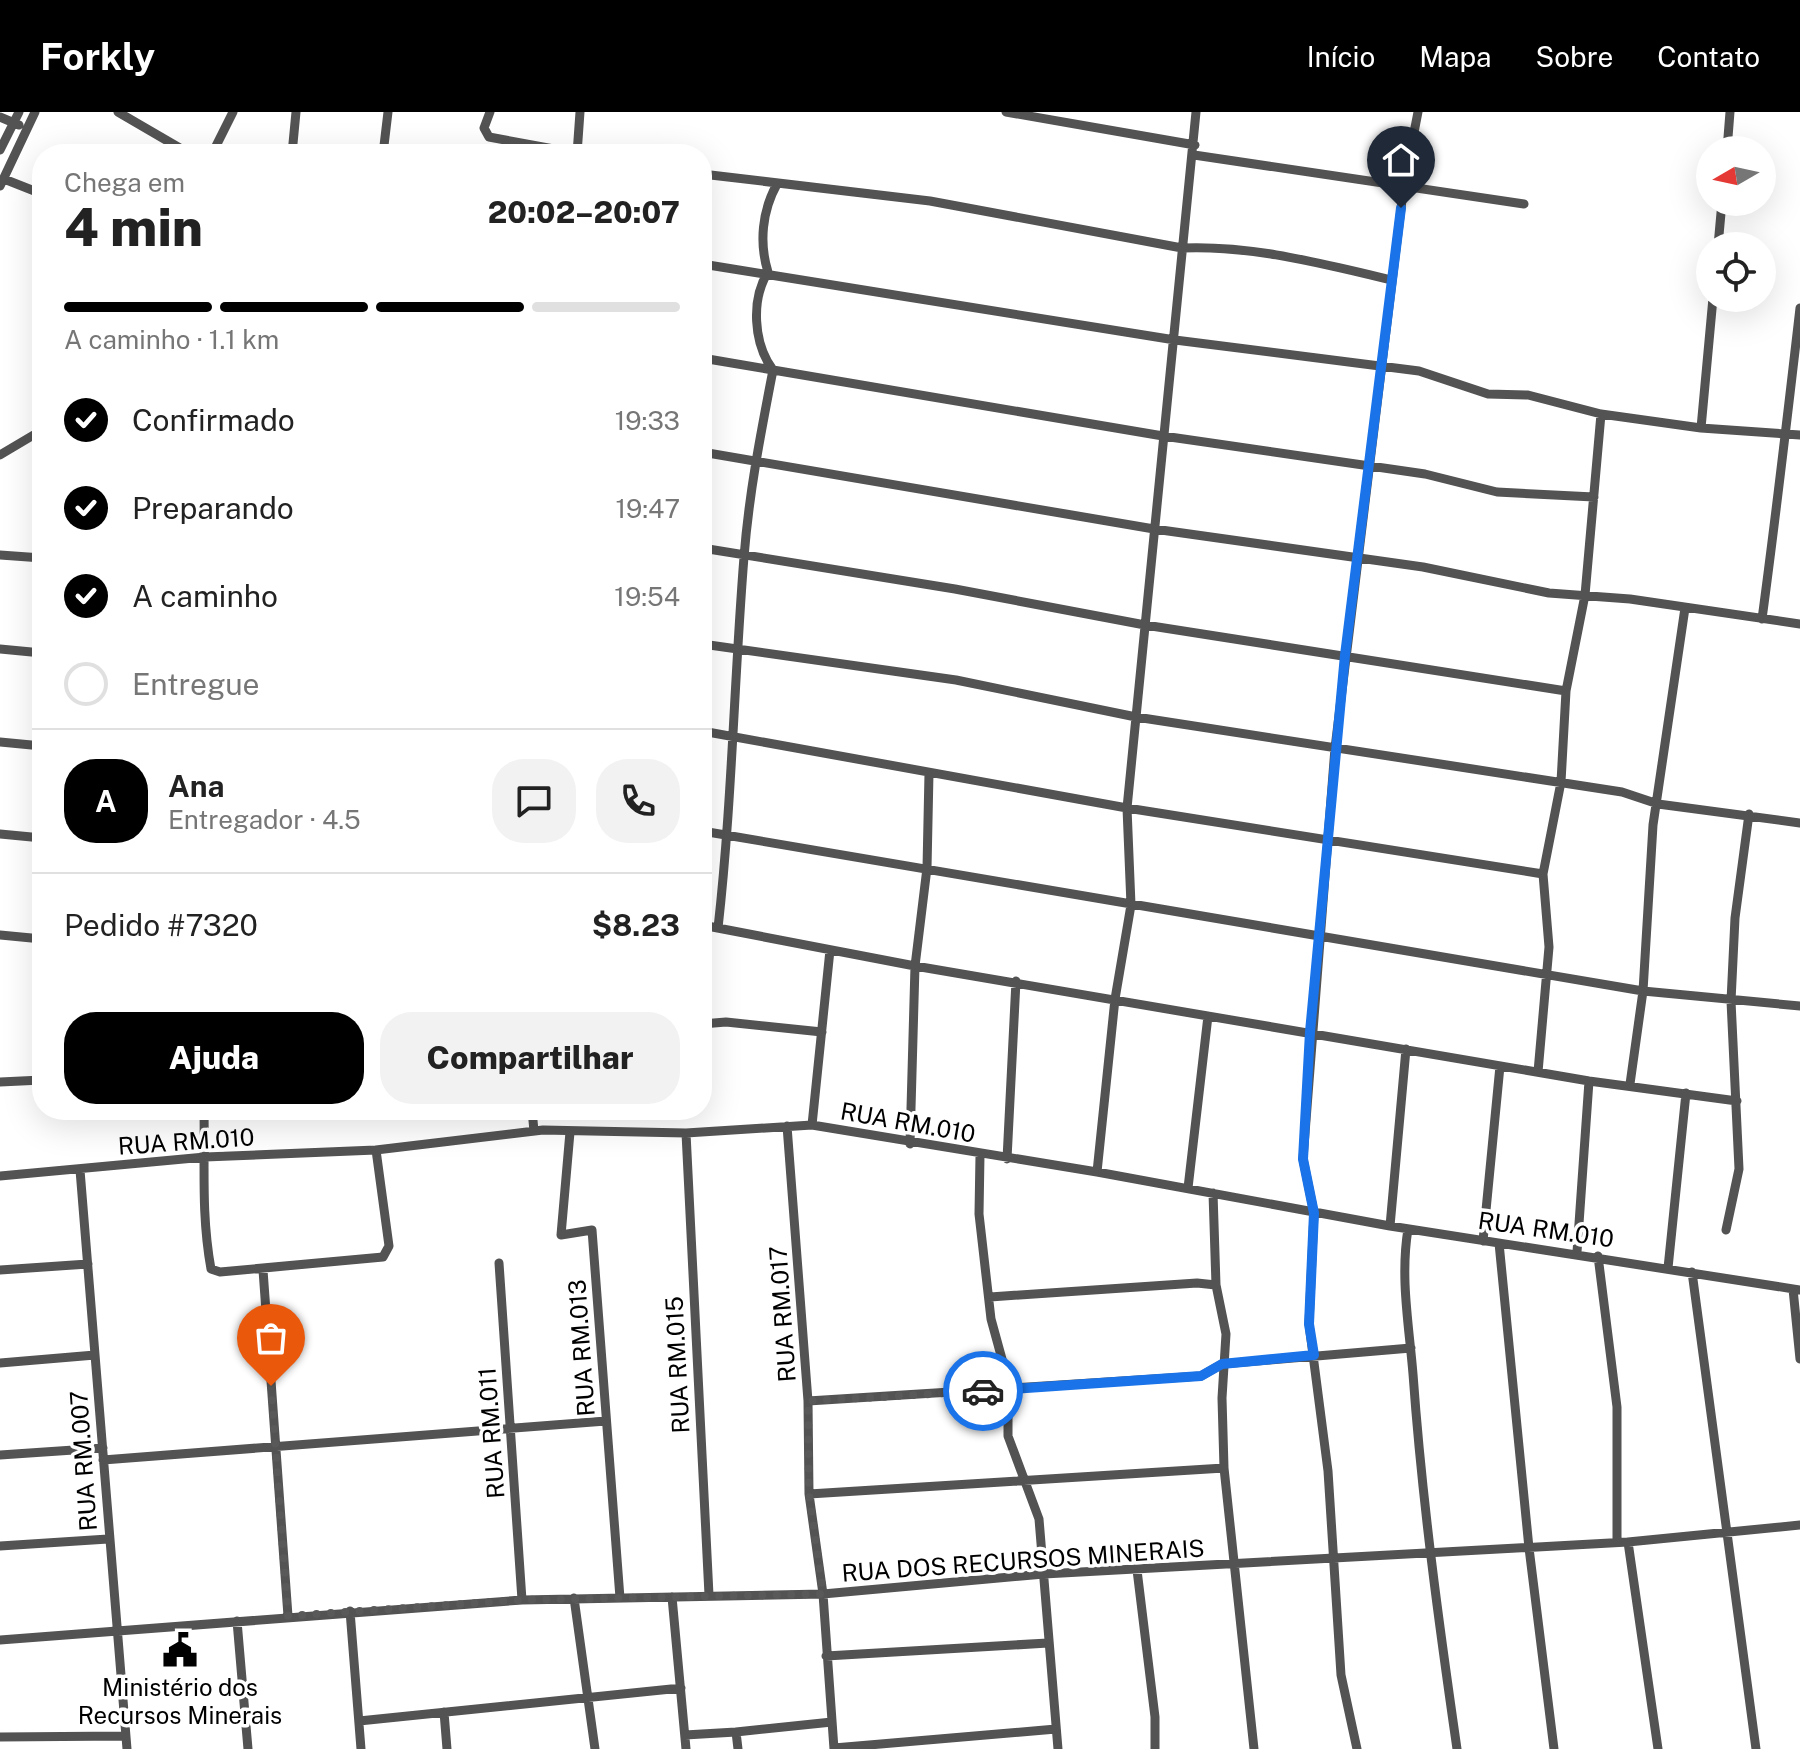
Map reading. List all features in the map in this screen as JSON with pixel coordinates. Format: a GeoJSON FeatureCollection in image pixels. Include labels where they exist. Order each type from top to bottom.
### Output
{"type":"FeatureCollection","features":[{"type":"Feature","properties":{"kind":"street"},"geometry":{"type":"LineString","coordinates":[[0,150],[19,112]]}},
{"type":"Feature","properties":{"kind":"street"},"geometry":{"type":"LineString","coordinates":[[32,191],[2,182],[35,112]]}},
{"type":"Feature","properties":{"kind":"street"},"geometry":{"type":"LineString","coordinates":[[118,112],[173,144]]}},
{"type":"Feature","properties":{"kind":"street"},"geometry":{"type":"LineString","coordinates":[[217,144],[233,112]]}},
{"type":"Feature","properties":{"kind":"street"},"geometry":{"type":"LineString","coordinates":[[293,144],[296,112]]}},
{"type":"Feature","properties":{"kind":"street"},"geometry":{"type":"LineString","coordinates":[[384,144],[388,112]]}},
{"type":"Feature","properties":{"kind":"street"},"geometry":{"type":"LineString","coordinates":[[490,112],[484,128],[489,137],[526,144]]}},
{"type":"Feature","properties":{"kind":"street"},"geometry":{"type":"LineString","coordinates":[[578,144],[580,112]]}},
{"type":"Feature","properties":{"kind":"street"},"geometry":{"type":"LineString","coordinates":[[1006,112],[1195,150],[1524,204]]}},
{"type":"Feature","properties":{"kind":"street"},"geometry":{"type":"LineString","coordinates":[[1097,1172],[1115,999],[1131,905],[1127,808],[1182,248],[1195,150],[1196,112]]}},
{"type":"Feature","properties":{"kind":"street"},"geometry":{"type":"LineString","coordinates":[[1357,1749],[1341,1675],[1335,1559],[1309,1324],[1314,1213],[1303,1159],[1310,1032],[1345,655],[1404,184],[1418,112]]}},
{"type":"Feature","properties":{"kind":"street"},"geometry":{"type":"LineString","coordinates":[[1728,136],[1730,112]]}},
{"type":"Feature","properties":{"kind":"street"},"geometry":{"type":"LineString","coordinates":[[0,117],[27,129]]}},
{"type":"Feature","properties":{"kind":"street"},"geometry":{"type":"LineString","coordinates":[[712,175],[930,201],[1182,248],[1218,246],[1249,251],[1392,280]]}},
{"type":"Feature","properties":{"kind":"street"},"geometry":{"type":"LineString","coordinates":[[718,928],[735,737],[744,556],[755,460],[773,370],[763,357],[757,317],[759,287],[768,272],[762,251],[766,203],[777,184]]}},
{"type":"Feature","properties":{"kind":"street"},"geometry":{"type":"LineString","coordinates":[[712,265],[1175,340],[1381,369],[1419,371],[1488,394],[1528,395],[1601,414],[1701,428],[1800,435]]}},
{"type":"Feature","properties":{"kind":"street"},"geometry":{"type":"LineString","coordinates":[[1762,619],[1800,308]]}},
{"type":"Feature","properties":{"kind":"street"},"geometry":{"type":"LineString","coordinates":[[1701,428],[1712,312]]}},
{"type":"Feature","properties":{"kind":"street"},"geometry":{"type":"LineString","coordinates":[[712,360],[1163,436],[1370,465],[1497,492],[1594,497]]}},
{"type":"Feature","properties":{"kind":"street"},"geometry":{"type":"LineString","coordinates":[[1538,1072],[1550,934],[1543,874],[1561,782],[1566,691],[1585,595],[1601,414]]}},
{"type":"Feature","properties":{"kind":"street"},"geometry":{"type":"LineString","coordinates":[[0,455],[32,436]]}},
{"type":"Feature","properties":{"kind":"street"},"geometry":{"type":"LineString","coordinates":[[712,454],[1154,529],[1358,561],[1423,567],[1549,593],[1585,595],[1800,624]]}},
{"type":"Feature","properties":{"kind":"street"},"geometry":{"type":"LineString","coordinates":[[712,550],[955,589],[1145,625],[1566,691]]}},
{"type":"Feature","properties":{"kind":"street"},"geometry":{"type":"LineString","coordinates":[[0,555],[32,557]]}},
{"type":"Feature","properties":{"kind":"street"},"geometry":{"type":"LineString","coordinates":[[1630,1084],[1643,991],[1648,869],[1666,719],[1685,608]]}},
{"type":"Feature","properties":{"kind":"street"},"geometry":{"type":"LineString","coordinates":[[712,646],[956,680],[1136,717],[1622,792],[1658,804],[1800,823]]}},
{"type":"Feature","properties":{"kind":"street"},"geometry":{"type":"LineString","coordinates":[[0,649],[32,652]]}},
{"type":"Feature","properties":{"kind":"street"},"geometry":{"type":"LineString","coordinates":[[712,733],[1127,808],[1543,874]]}},
{"type":"Feature","properties":{"kind":"street"},"geometry":{"type":"LineString","coordinates":[[0,742],[32,745]]}},
{"type":"Feature","properties":{"kind":"street"},"geometry":{"type":"LineString","coordinates":[[910,1144],[915,966],[927,868],[929,773]]}},
{"type":"Feature","properties":{"kind":"street"},"geometry":{"type":"LineString","coordinates":[[1726,1230],[1739,1169],[1731,1001],[1735,918],[1749,814]]}},
{"type":"Feature","properties":{"kind":"street"},"geometry":{"type":"LineString","coordinates":[[712,833],[1643,991],[1800,1006]]}},
{"type":"Feature","properties":{"kind":"street"},"geometry":{"type":"LineString","coordinates":[[0,834],[32,837]]}},
{"type":"Feature","properties":{"kind":"street"},"geometry":{"type":"LineString","coordinates":[[712,927],[915,966],[1500,1066],[1737,1101]]}},
{"type":"Feature","properties":{"kind":"street"},"geometry":{"type":"LineString","coordinates":[[0,935],[32,938]]}},
{"type":"Feature","properties":{"kind":"street"},"geometry":{"type":"LineString","coordinates":[[812,1125],[830,950]]}},
{"type":"Feature","properties":{"kind":"street"},"geometry":{"type":"LineString","coordinates":[[1007,1159],[1016,981]]}},
{"type":"Feature","properties":{"kind":"street"},"geometry":{"type":"LineString","coordinates":[[1188,1188],[1208,1016]]}},
{"type":"Feature","properties":{"kind":"street"},"geometry":{"type":"LineString","coordinates":[[712,1023],[822,1032]]}},
{"type":"Feature","properties":{"kind":"street"},"geometry":{"type":"LineString","coordinates":[[1390,1226],[1406,1049]]}},
{"type":"Feature","properties":{"kind":"street"},"geometry":{"type":"LineString","coordinates":[[1483,1241],[1500,1066]]}},
{"type":"Feature","properties":{"kind":"street"},"geometry":{"type":"LineString","coordinates":[[0,1082],[32,1080]]}},
{"type":"Feature","properties":{"kind":"street"},"geometry":{"type":"LineString","coordinates":[[1577,1252],[1589,1081]]}},
{"type":"Feature","properties":{"kind":"street"},"geometry":{"type":"LineString","coordinates":[[1668,1268],[1686,1093]]}},
{"type":"Feature","properties":{"kind":"street"},"geometry":{"type":"LineString","coordinates":[[204,1120],[205,1157],[201,1169],[211,1269],[220,1272],[383,1257],[389,1246],[376,1150]]}},
{"type":"Feature","properties":{"kind":"street"},"geometry":{"type":"LineString","coordinates":[[533,1120],[534,1131]]}},
{"type":"Feature","properties":{"kind":"street","name":"RUA RM.010"},"geometry":{"type":"LineString","coordinates":[[0,1176],[205,1157],[376,1150],[534,1131],[686,1133],[812,1125],[910,1144],[1097,1172],[1390,1226],[1577,1252],[1797,1290]]}},
{"type":"Feature","properties":{"kind":"street","name":"RUA RM.017"},"geometry":{"type":"LineString","coordinates":[[787,1126],[808,1401],[809,1494],[823,1594],[834,1748]]}},
{"type":"Feature","properties":{"kind":"street","name":"RUA RM.013"},"geometry":{"type":"LineString","coordinates":[[570,1132],[561,1235],[592,1230],[620,1598]]}},
{"type":"Feature","properties":{"kind":"street","name":"RUA RM.015"},"geometry":{"type":"LineString","coordinates":[[686,1133],[709,1595]]}},
{"type":"Feature","properties":{"kind":"street"},"geometry":{"type":"LineString","coordinates":[[980,1155],[979,1214],[991,1319],[1009,1391],[1008,1436],[1039,1519],[1058,1749]]}},
{"type":"Feature","properties":{"kind":"street","name":"RUA RM.007"},"geometry":{"type":"LineString","coordinates":[[80,1170],[127,1749]]}},
{"type":"Feature","properties":{"kind":"street"},"geometry":{"type":"LineString","coordinates":[[1213,1193],[1216,1285],[1226,1334],[1222,1364],[1224,1468],[1254,1749]]}},
{"type":"Feature","properties":{"kind":"street"},"geometry":{"type":"LineString","coordinates":[[1408,1229],[1403,1270],[1430,1554],[1457,1749]]}},
{"type":"Feature","properties":{"kind":"street"},"geometry":{"type":"LineString","coordinates":[[1499,1243],[1529,1548],[1554,1749]]}},
{"type":"Feature","properties":{"kind":"street"},"geometry":{"type":"LineString","coordinates":[[1598,1256],[1617,1407],[1622,1541],[1658,1749]]}},
{"type":"Feature","properties":{"kind":"street","name":"RUA RM.011"},"geometry":{"type":"LineString","coordinates":[[499,1263],[522,1600]]}},
{"type":"Feature","properties":{"kind":"street"},"geometry":{"type":"LineString","coordinates":[[0,1270],[88,1264]]}},
{"type":"Feature","properties":{"kind":"street"},"geometry":{"type":"LineString","coordinates":[[263,1270],[288,1616]]}},
{"type":"Feature","properties":{"kind":"street"},"geometry":{"type":"LineString","coordinates":[[1692,1272],[1756,1749]]}},
{"type":"Feature","properties":{"kind":"street"},"geometry":{"type":"LineString","coordinates":[[990,1297],[1197,1283],[1216,1285]]}},
{"type":"Feature","properties":{"kind":"street"},"geometry":{"type":"LineString","coordinates":[[1797,1290],[1800,1359]]}},
{"type":"Feature","properties":{"kind":"street"},"geometry":{"type":"LineString","coordinates":[[808,1401],[1009,1391],[1201,1376],[1222,1364],[1411,1348]]}},
{"type":"Feature","properties":{"kind":"street"},"geometry":{"type":"LineString","coordinates":[[0,1363],[95,1355]]}},
{"type":"Feature","properties":{"kind":"street"},"geometry":{"type":"LineString","coordinates":[[1201,1376],[1222,1398]]}},
{"type":"Feature","properties":{"kind":"street"},"geometry":{"type":"LineString","coordinates":[[103,1460],[275,1444],[606,1421]]}},
{"type":"Feature","properties":{"kind":"street"},"geometry":{"type":"LineString","coordinates":[[0,1455],[103,1448]]}},
{"type":"Feature","properties":{"kind":"street"},"geometry":{"type":"LineString","coordinates":[[809,1494],[1224,1468]]}},
{"type":"Feature","properties":{"kind":"street","name":"RUA DOS RECURSOS MINERAIS"},"geometry":{"type":"LineString","coordinates":[[0,1640],[117,1634],[288,1616],[522,1600],[823,1594],[1044,1574],[1529,1548],[1800,1525]]}},
{"type":"Feature","properties":{"kind":"street"},"geometry":{"type":"LineString","coordinates":[[0,1546],[108,1539]]}},
{"type":"Feature","properties":{"kind":"street"},"geometry":{"type":"LineString","coordinates":[[1137,1570],[1155,1749]]}},
{"type":"Feature","properties":{"kind":"street"},"geometry":{"type":"LineString","coordinates":[[672,1597],[686,1749]]}},
{"type":"Feature","properties":{"kind":"street"},"geometry":{"type":"LineString","coordinates":[[574,1598],[595,1749]]}},
{"type":"Feature","properties":{"kind":"street"},"geometry":{"type":"LineString","coordinates":[[350,1611],[361,1749]]}},
{"type":"Feature","properties":{"kind":"street"},"geometry":{"type":"LineString","coordinates":[[237,1621],[248,1749]]}},
{"type":"Feature","properties":{"kind":"street"},"geometry":{"type":"LineString","coordinates":[[826,1656],[1048,1643]]}},
{"type":"Feature","properties":{"kind":"street"},"geometry":{"type":"LineString","coordinates":[[359,1721],[681,1688]]}},
{"type":"Feature","properties":{"kind":"street"},"geometry":{"type":"LineString","coordinates":[[444,1712],[447,1749]]}},
{"type":"Feature","properties":{"kind":"street"},"geometry":{"type":"LineString","coordinates":[[685,1735],[832,1722]]}},
{"type":"Feature","properties":{"kind":"street"},"geometry":{"type":"LineString","coordinates":[[834,1748],[1056,1729]]}},
{"type":"Feature","properties":{"kind":"street"},"geometry":{"type":"LineString","coordinates":[[736,1732],[738,1749]]}},
{"type":"Feature","properties":{"kind":"street"},"geometry":{"type":"LineString","coordinates":[[0,1737],[125,1736]]}},
{"type":"Feature","properties":{"kind":"way so far"},"geometry":{"type":"LineString","coordinates":[[271,1386],[288,1616],[522,1600],[823,1594],[809,1494],[808,1401],[983,1391]]}},
{"type":"Feature","properties":{"kind":"place","name":"Ministério dos Recursos Minerais"},"geometry":{"type":"Point","coordinates":[180,1650]}},
{"type":"Feature","properties":{"kind":"route"},"geometry":{"type":"LineString","coordinates":[[983,1391],[1201,1376],[1215,1371],[1222,1364],[1314,1355],[1309,1324],[1314,1213],[1303,1159],[1310,1032],[1345,655],[1401,208]]}}]}
